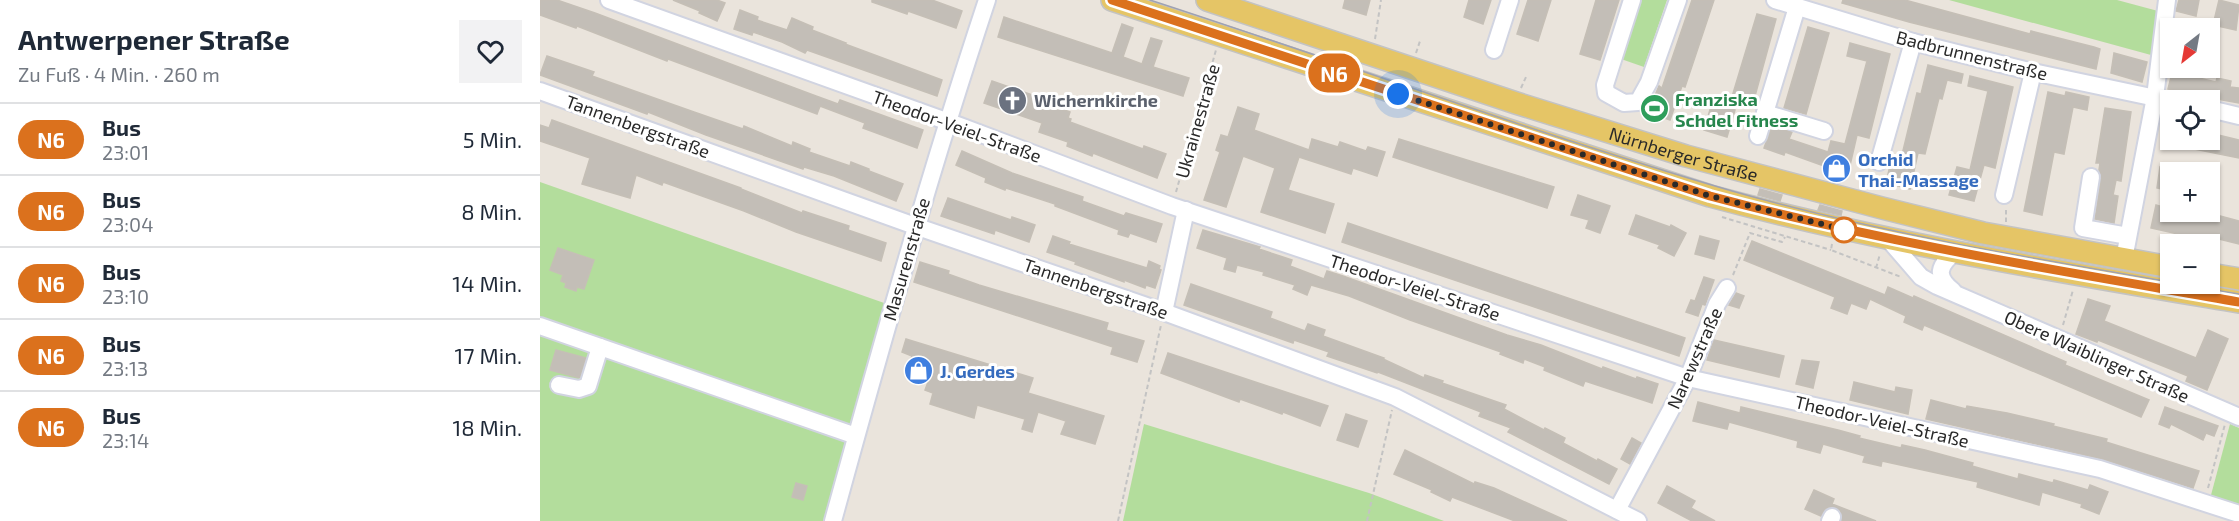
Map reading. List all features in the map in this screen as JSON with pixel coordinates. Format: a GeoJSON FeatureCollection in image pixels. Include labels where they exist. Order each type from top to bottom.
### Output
{"type":"FeatureCollection","features":[{"type":"Feature","properties":{"kind":"main road","name":"Nürnberger Straße"},"geometry":{"type":"LineString","coordinates":[[1112,0],[1710,196],[1890,240],[2239,302]]}},
{"type":"Feature","properties":{"kind":"main road","name":"Nürnberger Straße"},"geometry":{"type":"LineString","coordinates":[[1207,0],[1545,112],[1686,156],[2002,237],[2160,265]]}},
{"type":"Feature","properties":{"kind":"main road"},"geometry":{"type":"LineString","coordinates":[[2220,276],[2239,279]]}},
{"type":"Feature","properties":{"kind":"street","name":"Theodor-Veiel-Straße"},"geometry":{"type":"LineString","coordinates":[[609,0],[947,121],[1179,208],[1688,378],[2100,470],[2239,514]]}},
{"type":"Feature","properties":{"kind":"street","name":"Masurenstraße"},"geometry":{"type":"LineString","coordinates":[[833,521],[915,226],[987,0]]}},
{"type":"Feature","properties":{"kind":"street"},"geometry":{"type":"LineString","coordinates":[[1494,50],[1510,0]]}},
{"type":"Feature","properties":{"kind":"street"},"geometry":{"type":"LineString","coordinates":[[1632,0],[1605,86],[1606,93],[1624,103],[1638,102],[1649,82],[1678,0]]}},
{"type":"Feature","properties":{"kind":"street","name":"Badbrunnenstraße"},"geometry":{"type":"LineString","coordinates":[[1775,0],[1913,42],[2034,72],[2160,98]]}},
{"type":"Feature","properties":{"kind":"street"},"geometry":{"type":"LineString","coordinates":[[2163,90],[2166,0]]}},
{"type":"Feature","properties":{"kind":"street"},"geometry":{"type":"LineString","coordinates":[[1758,136],[1797,7]]}},
{"type":"Feature","properties":{"kind":"street"},"geometry":{"type":"LineString","coordinates":[[1878,162],[1913,42]]}},
{"type":"Feature","properties":{"kind":"street"},"geometry":{"type":"LineString","coordinates":[[2004,195],[2034,72]]}},
{"type":"Feature","properties":{"kind":"street","name":"Tannenbergstraße"},"geometry":{"type":"LineString","coordinates":[[540,91],[915,226],[1164,312],[1395,397],[1638,521]]}},
{"type":"Feature","properties":{"kind":"street"},"geometry":{"type":"LineString","coordinates":[[2124,259],[2160,111]]}},
{"type":"Feature","properties":{"kind":"street"},"geometry":{"type":"LineString","coordinates":[[2220,111],[2239,116]]}},
{"type":"Feature","properties":{"kind":"street"},"geometry":{"type":"LineString","coordinates":[[1765,113],[1824,131]]}},
{"type":"Feature","properties":{"kind":"street"},"geometry":{"type":"LineString","coordinates":[[2091,177],[2083,228],[2128,236]]}},
{"type":"Feature","properties":{"kind":"street"},"geometry":{"type":"LineString","coordinates":[[1164,312],[1179,208]]}},
{"type":"Feature","properties":{"kind":"street","name":"Obere Waiblinger Straße"},"geometry":{"type":"LineString","coordinates":[[1890,240],[1921,277],[2239,417]]}},
{"type":"Feature","properties":{"kind":"street"},"geometry":{"type":"LineString","coordinates":[[1955,252],[1943,262],[1941,275],[1945,284],[1956,293]]}},
{"type":"Feature","properties":{"kind":"street","name":"Narewstraße"},"geometry":{"type":"LineString","coordinates":[[1617,510],[1688,378],[1717,304],[1727,288]]}},
{"type":"Feature","properties":{"kind":"street"},"geometry":{"type":"LineString","coordinates":[[540,326],[856,436]]}},
{"type":"Feature","properties":{"kind":"street"},"geometry":{"type":"LineString","coordinates":[[559,385],[579,389],[588,386],[600,347]]}},
{"type":"Feature","properties":{"kind":"path"},"geometry":{"type":"LineString","coordinates":[[1369,54],[1377,31],[1381,0]]}},
{"type":"Feature","properties":{"kind":"path","name":"Ukrainestraße"},"geometry":{"type":"LineString","coordinates":[[1179,208],[1221,36]]}},
{"type":"Feature","properties":{"kind":"path"},"geometry":{"type":"LineString","coordinates":[[2002,237],[2006,219],[2004,195]]}},
{"type":"Feature","properties":{"kind":"path"},"geometry":{"type":"LineString","coordinates":[[1831,250],[1835,228]]}},
{"type":"Feature","properties":{"kind":"path"},"geometry":{"type":"LineString","coordinates":[[1764,231],[1831,250],[1908,279],[1921,277]]}},
{"type":"Feature","properties":{"kind":"path","name":"Narewstraße"},"geometry":{"type":"LineString","coordinates":[[1727,288],[1750,233],[1782,242],[1785,237]]}},
{"type":"Feature","properties":{"kind":"path"},"geometry":{"type":"LineString","coordinates":[[2058,339],[2073,290]]}},
{"type":"Feature","properties":{"kind":"path"},"geometry":{"type":"LineString","coordinates":[[1118,521],[1164,312]]}},
{"type":"Feature","properties":{"kind":"path"},"geometry":{"type":"LineString","coordinates":[[1367,521],[1395,397]]}},
{"type":"Feature","properties":{"kind":"path"},"geometry":{"type":"LineString","coordinates":[[2204,503],[2223,429]]}},
{"type":"Feature","properties":{"kind":"green space"},"geometry":{"type":"Polygon","coordinates":[[[1640,0],[1667,0],[1644,67],[1621,59],[1640,0]]]}},
{"type":"Feature","properties":{"kind":"green space"},"geometry":{"type":"Polygon","coordinates":[[[1949,0],[2117,0],[2158,11],[2151,55],[1949,0]]]}},
{"type":"Feature","properties":{"kind":"green space"},"geometry":{"type":"Polygon","coordinates":[[[540,182],[887,304],[825,521],[540,521],[540,182]]]}},
{"type":"Feature","properties":{"kind":"green space"},"geometry":{"type":"Polygon","coordinates":[[[1144,424],[1369,493],[1444,521],[1123,521],[1144,424]]]}},
{"type":"Feature","properties":{"kind":"green space"},"geometry":{"type":"Polygon","coordinates":[[[2230,424],[2239,428],[2239,505],[2211,495],[2230,424]]]}},
{"type":"Feature","properties":{"kind":"building"},"geometry":{"type":"Polygon","coordinates":[[[540,0],[557,0],[838,104],[840,100],[923,130],[917,148],[863,128],[865,123],[820,106],[817,114],[668,59],[667,61],[577,26],[576,28],[540,15],[540,0]]]}},
{"type":"Feature","properties":{"kind":"building"},"geometry":{"type":"Polygon","coordinates":[[[673,0],[717,0],[725,3],[717,21],[673,0]]]}},
{"type":"Feature","properties":{"kind":"building"},"geometry":{"type":"Polygon","coordinates":[[[872,0],[932,0],[962,11],[956,28],[908,11],[907,14],[872,2],[872,0]]]}},
{"type":"Feature","properties":{"kind":"building"},"geometry":{"type":"Polygon","coordinates":[[[1345,0],[1370,0],[1366,15],[1343,8],[1345,0]]]}},
{"type":"Feature","properties":{"kind":"building"},"geometry":{"type":"Polygon","coordinates":[[[1469,0],[1491,0],[1483,24],[1464,17],[1469,0]]]}},
{"type":"Feature","properties":{"kind":"building"},"geometry":{"type":"Polygon","coordinates":[[[1528,0],[1551,0],[1538,41],[1517,34],[1528,0]]]}},
{"type":"Feature","properties":{"kind":"building"},"geometry":{"type":"Polygon","coordinates":[[[1596,0],[1619,0],[1600,60],[1580,54],[1596,0]]]}},
{"type":"Feature","properties":{"kind":"building"},"geometry":{"type":"Polygon","coordinates":[[[1692,0],[1714,0],[1685,87],[1682,86],[1670,120],[1648,112],[1659,86],[1662,88],[1692,0]]]}},
{"type":"Feature","properties":{"kind":"building"},"geometry":{"type":"Polygon","coordinates":[[[1843,0],[1905,0],[2030,34],[2031,31],[2094,47],[2100,49],[2096,69],[1909,22],[1842,3],[1843,0]]]}},
{"type":"Feature","properties":{"kind":"building"},"geometry":{"type":"Polygon","coordinates":[[[2179,0],[2199,0],[2196,16],[2176,11],[2179,0]]]}},
{"type":"Feature","properties":{"kind":"building"},"geometry":{"type":"Polygon","coordinates":[[[2219,0],[2239,5],[2236,30],[2220,27],[2220,18],[2215,18],[2219,0]]]}},
{"type":"Feature","properties":{"kind":"building"},"geometry":{"type":"Polygon","coordinates":[[[740,10],[758,17],[757,20],[787,30],[792,18],[813,27],[812,30],[845,44],[942,80],[937,96],[807,50],[805,53],[753,32],[752,35],[734,29],[740,10]]]}},
{"type":"Feature","properties":{"kind":"building"},"geometry":{"type":"Polygon","coordinates":[[[1757,14],[1776,19],[1752,107],[1731,100],[1757,14]]]}},
{"type":"Feature","properties":{"kind":"building"},"geometry":{"type":"Polygon","coordinates":[[[1004,17],[1112,53],[1122,24],[1133,28],[1123,57],[1142,64],[1151,38],[1162,41],[1153,67],[1189,78],[1183,96],[998,37],[1004,17]]]}},
{"type":"Feature","properties":{"kind":"building"},"geometry":{"type":"Polygon","coordinates":[[[1808,27],[1829,33],[1806,114],[1784,108],[1808,27]]]}},
{"type":"Feature","properties":{"kind":"building"},"geometry":{"type":"Polygon","coordinates":[[[1850,43],[1890,54],[1869,138],[1857,135],[1848,174],[1824,168],[1824,166],[1785,152],[1784,155],[1764,148],[1772,126],[1792,132],[1789,139],[1828,152],[1831,141],[1845,144],[1867,61],[1847,56],[1850,43]]]}},
{"type":"Feature","properties":{"kind":"building"},"geometry":{"type":"Polygon","coordinates":[[[2114,53],[2147,62],[2142,82],[2111,73],[2114,53]]]}},
{"type":"Feature","properties":{"kind":"building"},"geometry":{"type":"Polygon","coordinates":[[[547,56],[594,72],[592,76],[743,129],[744,126],[792,146],[793,142],[810,149],[809,152],[850,166],[851,162],[903,184],[896,201],[834,176],[804,167],[803,169],[648,112],[647,114],[540,75],[547,56]]]}},
{"type":"Feature","properties":{"kind":"building"},"geometry":{"type":"Polygon","coordinates":[[[1928,65],[1963,74],[1961,83],[1947,80],[1942,99],[1939,98],[1925,154],[1918,153],[1910,189],[1886,183],[1892,157],[1901,159],[1917,93],[1921,94],[1928,65]]]}},
{"type":"Feature","properties":{"kind":"building"},"geometry":{"type":"Polygon","coordinates":[[[1970,76],[2013,87],[1995,168],[1984,165],[1974,201],[1949,195],[1957,167],[1970,170],[1988,91],[1968,86],[1970,76]]]}},
{"type":"Feature","properties":{"kind":"building"},"geometry":{"type":"Polygon","coordinates":[[[2171,78],[2199,78],[2216,82],[2217,78],[2231,81],[2230,87],[2239,88],[2239,103],[2220,100],[2220,90],[2168,89],[2171,78]]]}},
{"type":"Feature","properties":{"kind":"building"},"geometry":{"type":"Polygon","coordinates":[[[992,81],[1041,98],[1040,101],[1070,112],[1068,118],[1071,119],[1070,122],[1143,149],[1144,146],[1166,154],[1157,178],[1093,153],[1092,156],[1067,146],[1068,142],[1039,132],[1042,123],[984,103],[992,81]]]}},
{"type":"Feature","properties":{"kind":"building"},"geometry":{"type":"Polygon","coordinates":[[[2048,92],[2065,96],[2066,92],[2089,97],[2087,110],[2073,107],[2064,154],[2054,152],[2042,215],[2024,211],[2048,92]]]}},
{"type":"Feature","properties":{"kind":"building"},"geometry":{"type":"Polygon","coordinates":[[[1712,103],[1735,110],[1727,137],[1704,130],[1712,103]]]}},
{"type":"Feature","properties":{"kind":"building"},"geometry":{"type":"Polygon","coordinates":[[[1238,107],[1259,114],[1254,130],[1309,150],[1312,139],[1338,147],[1340,142],[1366,151],[1368,147],[1385,152],[1377,176],[1353,168],[1351,174],[1299,157],[1288,190],[1334,204],[1325,233],[1261,212],[1275,168],[1243,156],[1226,207],[1204,200],[1220,152],[1216,150],[1221,135],[1228,137],[1238,107]]]}},
{"type":"Feature","properties":{"kind":"building"},"geometry":{"type":"Polygon","coordinates":[[[2105,108],[2131,112],[2121,181],[2116,180],[2113,195],[2118,196],[2114,223],[2095,219],[2101,178],[2100,163],[2096,163],[2105,108]]]}},
{"type":"Feature","properties":{"kind":"building"},"geometry":{"type":"Polygon","coordinates":[[[552,120],[741,188],[802,213],[803,211],[849,226],[848,230],[886,243],[881,261],[663,182],[662,185],[636,175],[630,198],[582,184],[590,158],[540,141],[540,125],[549,128],[552,120]]]}},
{"type":"Feature","properties":{"kind":"building"},"geometry":{"type":"Polygon","coordinates":[[[2220,135],[2239,140],[2239,158],[2199,150],[2220,150],[2220,135]]]}},
{"type":"Feature","properties":{"kind":"building"},"geometry":{"type":"Polygon","coordinates":[[[1399,139],[1554,187],[1547,208],[1393,157],[1399,139]]]}},
{"type":"Feature","properties":{"kind":"building"},"geometry":{"type":"Polygon","coordinates":[[[962,151],[1012,173],[1083,197],[1082,201],[1124,216],[1126,213],[1162,224],[1156,242],[1130,233],[1128,237],[1118,234],[1119,230],[1055,206],[1055,204],[985,182],[986,178],[956,165],[962,151]]]}},
{"type":"Feature","properties":{"kind":"building"},"geometry":{"type":"Polygon","coordinates":[[[2160,167],[2160,189],[2157,188],[2160,167]]]}},
{"type":"Feature","properties":{"kind":"building"},"geometry":{"type":"Polygon","coordinates":[[[1760,189],[1782,195],[1780,201],[1758,195],[1760,189]]]}},
{"type":"Feature","properties":{"kind":"building"},"geometry":{"type":"Polygon","coordinates":[[[1578,195],[1610,206],[1600,233],[1586,228],[1589,220],[1571,215],[1578,195]]]}},
{"type":"Feature","properties":{"kind":"building"},"geometry":{"type":"Polygon","coordinates":[[[948,198],[1011,220],[1012,217],[1035,225],[1029,242],[995,230],[994,234],[941,216],[948,198]]]}},
{"type":"Feature","properties":{"kind":"building"},"geometry":{"type":"Polygon","coordinates":[[[1820,205],[1842,211],[1841,215],[1818,210],[1820,205]]]}},
{"type":"Feature","properties":{"kind":"building"},"geometry":{"type":"Polygon","coordinates":[[[2156,205],[2160,206],[2160,222],[2220,222],[2220,216],[2239,221],[2239,244],[2220,239],[2220,234],[2178,234],[2151,228],[2156,205]]]}},
{"type":"Feature","properties":{"kind":"building"},"geometry":{"type":"Polygon","coordinates":[[[1636,215],[1670,227],[1671,225],[1686,233],[1674,256],[1658,248],[1660,245],[1629,234],[1636,215]]]}},
{"type":"Feature","properties":{"kind":"building"},"geometry":{"type":"Polygon","coordinates":[[[1348,223],[1685,338],[1679,356],[1342,242],[1348,223]]]}},
{"type":"Feature","properties":{"kind":"building"},"geometry":{"type":"Polygon","coordinates":[[[1203,230],[1260,247],[1259,249],[1292,260],[1290,266],[1324,279],[1327,271],[1343,276],[1541,345],[1602,369],[1603,367],[1658,384],[1652,403],[1585,381],[1583,386],[1544,370],[1545,367],[1524,359],[1523,363],[1500,354],[1501,352],[1349,296],[1311,285],[1307,295],[1293,289],[1295,285],[1263,275],[1264,272],[1237,265],[1235,272],[1224,269],[1227,258],[1197,248],[1203,230]]]}},
{"type":"Feature","properties":{"kind":"building"},"geometry":{"type":"Polygon","coordinates":[[[1053,236],[1070,242],[1069,244],[1147,268],[1149,261],[1160,266],[1161,270],[1155,288],[1146,285],[1145,288],[1124,280],[1124,282],[1047,252],[1053,236]]]}},
{"type":"Feature","properties":{"kind":"building"},"geometry":{"type":"Polygon","coordinates":[[[1700,236],[1719,241],[1714,259],[1695,254],[1700,236]]]}},
{"type":"Feature","properties":{"kind":"building"},"geometry":{"type":"Polygon","coordinates":[[[1752,241],[1885,295],[1888,287],[1913,298],[1914,296],[2066,362],[2065,365],[2149,400],[2141,417],[1924,325],[1922,330],[1904,322],[1906,316],[1870,299],[1866,309],[1851,303],[1847,314],[1831,308],[1835,297],[1744,260],[1752,241]]]}},
{"type":"Feature","properties":{"kind":"building"},"geometry":{"type":"Polygon","coordinates":[[[558,248],[594,260],[584,289],[577,287],[576,291],[565,287],[566,283],[561,281],[563,275],[550,270],[558,248]]]}},
{"type":"Feature","properties":{"kind":"building"},"geometry":{"type":"Polygon","coordinates":[[[920,262],[949,271],[948,274],[979,285],[1108,323],[1106,330],[1144,341],[1137,362],[1111,354],[1113,347],[914,282],[920,262]]]}},
{"type":"Feature","properties":{"kind":"building"},"geometry":{"type":"Polygon","coordinates":[[[1704,277],[1714,280],[1705,305],[1702,304],[1698,316],[1686,312],[1691,300],[1695,301],[1704,277]]]}},
{"type":"Feature","properties":{"kind":"building"},"geometry":{"type":"Polygon","coordinates":[[[1191,284],[1272,312],[1270,318],[1305,331],[1308,324],[1325,330],[1323,336],[1384,358],[1424,378],[1425,375],[1506,405],[1504,409],[1565,438],[1563,443],[1617,469],[1609,484],[1508,432],[1511,428],[1479,416],[1481,412],[1378,372],[1327,356],[1329,352],[1294,340],[1293,343],[1184,305],[1191,284]]]}},
{"type":"Feature","properties":{"kind":"building"},"geometry":{"type":"Polygon","coordinates":[[[1736,293],[1744,296],[1739,308],[1729,305],[1736,293]]]}},
{"type":"Feature","properties":{"kind":"building"},"geometry":{"type":"Polygon","coordinates":[[[2088,299],[2110,306],[2104,321],[2196,358],[2208,330],[2228,339],[2207,390],[2186,381],[2188,376],[2098,340],[2097,342],[2076,334],[2088,299]]]}},
{"type":"Feature","properties":{"kind":"building"},"geometry":{"type":"Polygon","coordinates":[[[906,339],[1033,378],[1028,393],[1104,416],[1095,444],[1061,434],[1066,421],[1038,412],[1032,432],[1022,429],[1025,419],[977,405],[974,418],[930,404],[933,393],[925,390],[928,382],[906,375],[912,356],[902,352],[906,339]]]}},
{"type":"Feature","properties":{"kind":"building"},"geometry":{"type":"Polygon","coordinates":[[[1714,340],[1784,356],[1779,377],[1707,360],[1714,340]]]}},
{"type":"Feature","properties":{"kind":"building"},"geometry":{"type":"Polygon","coordinates":[[[556,350],[586,358],[580,378],[550,370],[556,350]]]}},
{"type":"Feature","properties":{"kind":"building"},"geometry":{"type":"Polygon","coordinates":[[[1168,353],[1328,406],[1320,426],[1240,399],[1239,402],[1161,373],[1168,353]]]}},
{"type":"Feature","properties":{"kind":"building"},"geometry":{"type":"Polygon","coordinates":[[[1802,360],[1819,362],[1813,388],[1796,384],[1802,360]]]}},
{"type":"Feature","properties":{"kind":"building"},"geometry":{"type":"Polygon","coordinates":[[[1854,382],[1895,392],[1896,387],[1912,390],[1908,414],[1850,400],[1854,382]]]}},
{"type":"Feature","properties":{"kind":"building"},"geometry":{"type":"Polygon","coordinates":[[[1931,400],[1966,409],[1967,406],[2054,424],[2053,426],[2107,439],[2106,442],[2199,471],[2193,488],[2102,459],[1926,419],[1931,400]]]}},
{"type":"Feature","properties":{"kind":"building"},"geometry":{"type":"Polygon","coordinates":[[[1698,402],[1740,413],[1741,407],[1901,448],[1902,445],[1925,450],[1973,463],[1972,466],[2018,479],[2019,474],[2053,483],[2054,480],[2088,490],[2090,485],[2108,492],[2099,514],[2081,507],[2082,504],[2042,492],[2039,505],[1977,487],[1978,482],[1882,461],[1881,466],[1863,462],[1865,456],[1823,444],[1820,453],[1797,447],[1798,441],[1729,422],[1727,429],[1693,421],[1698,402]]]}},
{"type":"Feature","properties":{"kind":"building"},"geometry":{"type":"Polygon","coordinates":[[[2165,407],[2218,426],[2214,436],[2206,433],[2203,440],[2171,424],[2169,428],[2159,424],[2165,407]]]}},
{"type":"Feature","properties":{"kind":"building"},"geometry":{"type":"Polygon","coordinates":[[[1346,414],[1367,421],[1358,447],[1337,440],[1346,414]]]}},
{"type":"Feature","properties":{"kind":"building"},"geometry":{"type":"Polygon","coordinates":[[[1632,438],[1641,443],[1630,464],[1621,459],[1632,438]]]}},
{"type":"Feature","properties":{"kind":"building"},"geometry":{"type":"Polygon","coordinates":[[[1405,450],[1474,484],[1475,482],[1494,488],[1567,521],[1515,521],[1452,497],[1450,501],[1431,492],[1432,490],[1394,474],[1405,450]]]}},
{"type":"Feature","properties":{"kind":"building"},"geometry":{"type":"Polygon","coordinates":[[[796,483],[807,486],[803,500],[792,497],[796,483]]]}},
{"type":"Feature","properties":{"kind":"building"},"geometry":{"type":"Polygon","coordinates":[[[1667,486],[1695,501],[1691,508],[1715,521],[1692,521],[1658,503],[1667,486]]]}},
{"type":"Feature","properties":{"kind":"building"},"geometry":{"type":"Polygon","coordinates":[[[1814,490],[1834,499],[1832,504],[1876,521],[1842,521],[1840,511],[1832,507],[1826,509],[1821,516],[1805,509],[1814,490]]]}},
{"type":"Feature","properties":{"kind":"tram line"},"geometry":{"type":"LineString","coordinates":[[1150,0],[1513,122],[1659,169],[1786,206],[2005,253],[2160,280]]}},
{"type":"Feature","properties":{"kind":"tram line"},"geometry":{"type":"LineString","coordinates":[[2220,291],[2239,294]]}},
{"type":"Feature","properties":{"kind":"bus line","name":"N6"},"geometry":{"type":"LineString","coordinates":[[1112,0],[1710,196],[1798,220],[1890,240],[2239,302]]}},
{"type":"Feature","properties":{"kind":"place","name":"Wichernkirche"},"geometry":{"type":"Point","coordinates":[1013,100]}},
{"type":"Feature","properties":{"kind":"place","name":"Franziska Schdel Fitness"},"geometry":{"type":"Point","coordinates":[1654,109]}},
{"type":"Feature","properties":{"kind":"place","name":"Orchid Thai-Massage"},"geometry":{"type":"Point","coordinates":[1837,169]}},
{"type":"Feature","properties":{"kind":"place","name":"J. Gerdes"},"geometry":{"type":"Point","coordinates":[919,371]}},
{"type":"Feature","properties":{"kind":"route"},"geometry":{"type":"LineString","coordinates":[[1398,94],[1710,196],[1798,220],[1846,230],[1844,230]]}}]}
